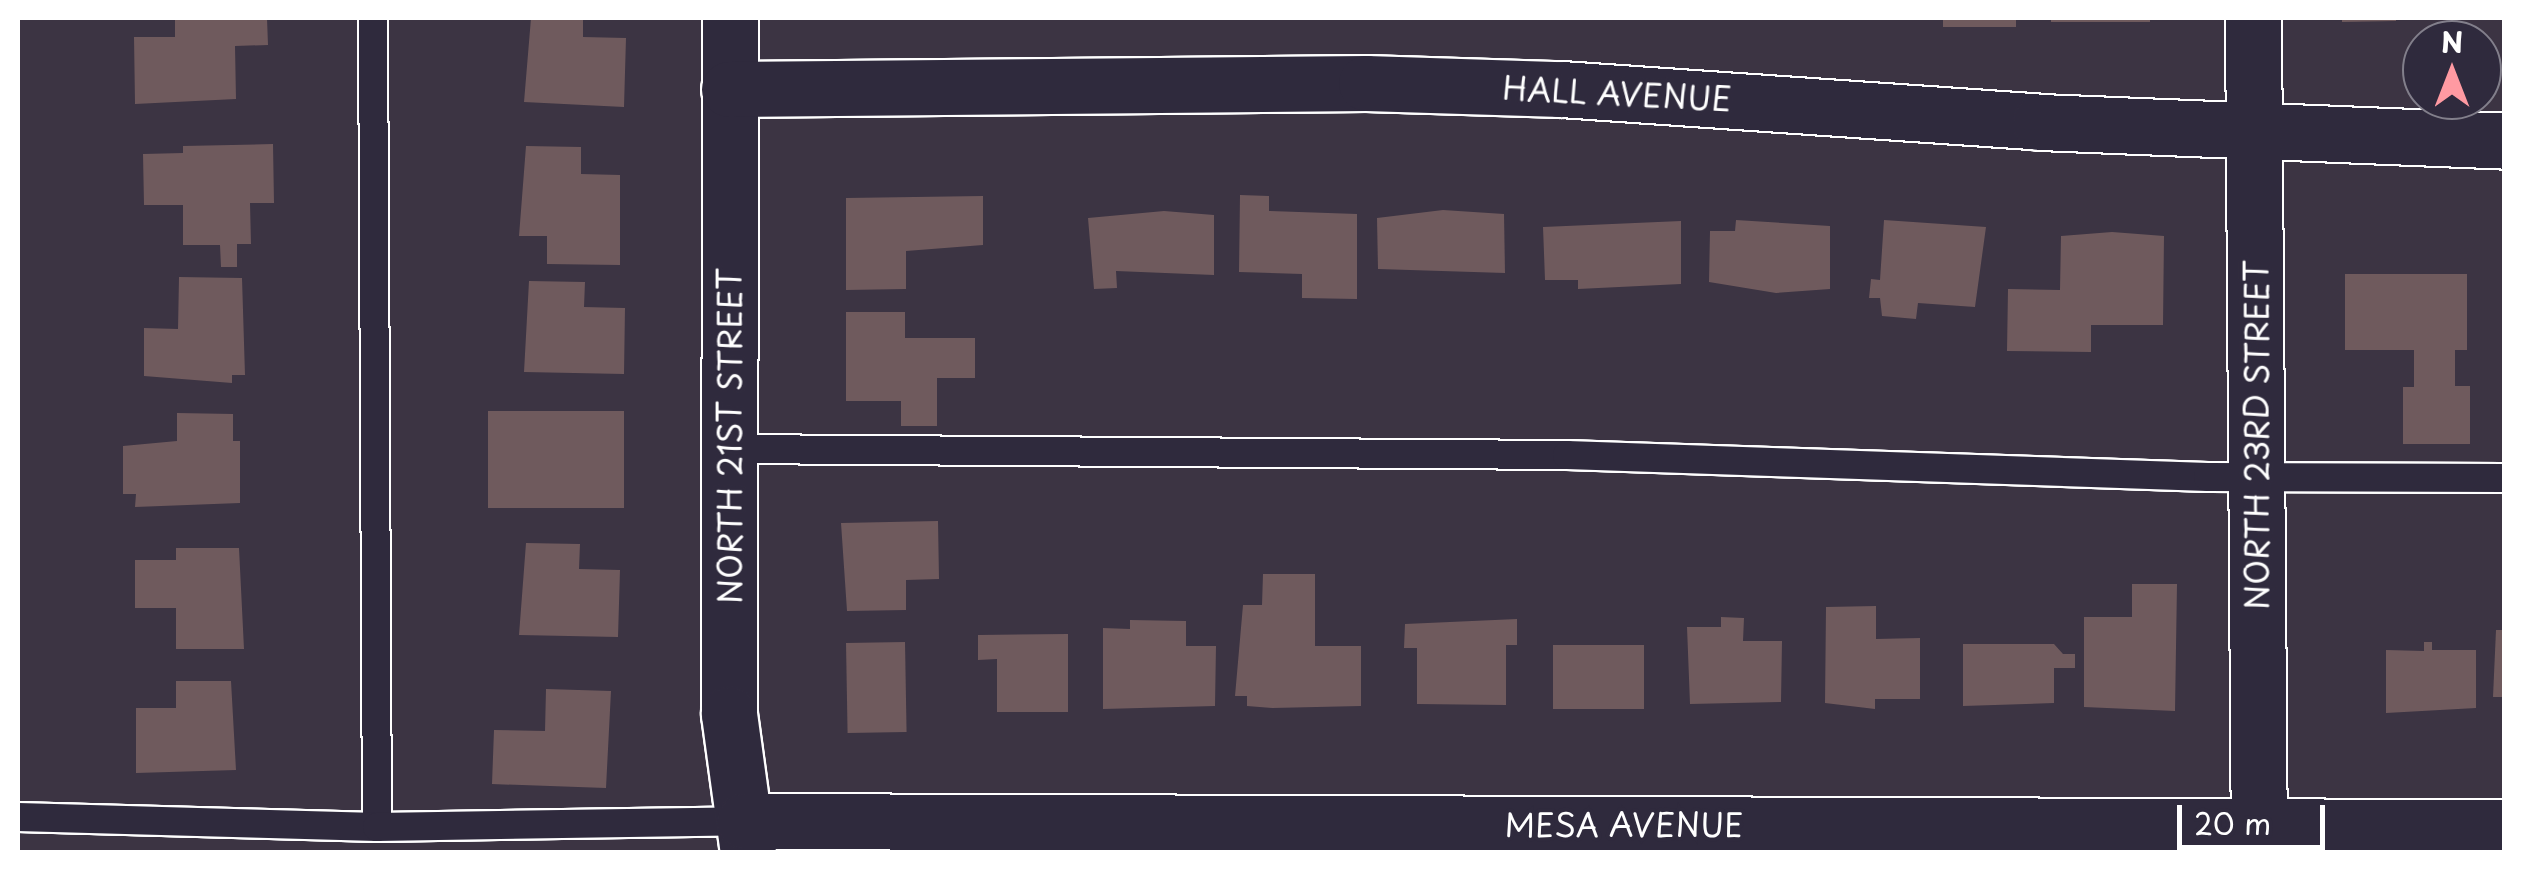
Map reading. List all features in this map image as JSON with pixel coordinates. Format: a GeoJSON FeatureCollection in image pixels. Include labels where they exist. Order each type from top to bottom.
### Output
{"type":"FeatureCollection","features":[{"type":"Feature","properties":{"kind":"street","name":"NORTH 21ST STREET"},"geometry":{"type":"LineString","coordinates":[[730,18],[729,714],[746,837]]}},
{"type":"Feature","properties":{"kind":"street","name":"NORTH 23RD STREET"},"geometry":{"type":"LineString","coordinates":[[2253,18],[2259,839]]}},
{"type":"Feature","properties":{"kind":"street","name":"HALL AVENUE"},"geometry":{"type":"LineString","coordinates":[[729,88],[1366,83],[2504,141]]}},
{"type":"Feature","properties":{"kind":"street","name":"MESA AVENUE"},"geometry":{"type":"LineString","coordinates":[[746,837],[2259,839],[2504,826]]}},
{"type":"Feature","properties":{"kind":"lane"},"geometry":{"type":"LineString","coordinates":[[373,18],[377,827]]}},
{"type":"Feature","properties":{"kind":"lane"},"geometry":{"type":"LineString","coordinates":[[729,449],[1568,455],[2256,478],[2504,478]]}},
{"type":"Feature","properties":{"kind":"lane"},"geometry":{"type":"LineString","coordinates":[[18,817],[746,837]]}},
{"type":"Feature","properties":{"kind":"building"},"geometry":{"type":"Polygon","coordinates":[[[175,18],[267,18],[268,45],[235,46],[236,99],[135,104],[134,37],[175,37],[175,18]]]}},
{"type":"Feature","properties":{"kind":"building"},"geometry":{"type":"Polygon","coordinates":[[[531,18],[583,18],[583,37],[626,38],[624,107],[524,102],[531,18]]]}},
{"type":"Feature","properties":{"kind":"building"},"geometry":{"type":"Polygon","coordinates":[[[1943,18],[2016,18],[2016,27],[1943,27],[1943,18]]]}},
{"type":"Feature","properties":{"kind":"building"},"geometry":{"type":"Polygon","coordinates":[[[2051,18],[2150,18],[2150,22],[2051,22],[2051,18]]]}},
{"type":"Feature","properties":{"kind":"building"},"geometry":{"type":"Polygon","coordinates":[[[2342,18],[2396,18],[2396,21],[2342,22],[2342,18]]]}},
{"type":"Feature","properties":{"kind":"building"},"geometry":{"type":"Polygon","coordinates":[[[273,144],[274,203],[250,203],[251,244],[237,244],[237,267],[221,267],[220,245],[183,245],[183,205],[144,205],[143,154],[183,153],[183,146],[273,144]]]}},
{"type":"Feature","properties":{"kind":"building"},"geometry":{"type":"Polygon","coordinates":[[[526,146],[581,147],[581,174],[620,175],[620,265],[547,264],[547,236],[519,236],[526,146]]]}},
{"type":"Feature","properties":{"kind":"building"},"geometry":{"type":"Polygon","coordinates":[[[1240,195],[1269,196],[1269,211],[1357,214],[1357,299],[1302,298],[1302,274],[1239,272],[1240,195]]]}},
{"type":"Feature","properties":{"kind":"building"},"geometry":{"type":"Polygon","coordinates":[[[983,196],[983,245],[906,251],[906,289],[846,290],[846,198],[983,196]]]}},
{"type":"Feature","properties":{"kind":"building"},"geometry":{"type":"Polygon","coordinates":[[[1443,210],[1504,214],[1505,273],[1378,269],[1377,218],[1443,210]]]}},
{"type":"Feature","properties":{"kind":"building"},"geometry":{"type":"Polygon","coordinates":[[[1164,211],[1214,215],[1214,275],[1116,271],[1117,288],[1094,289],[1088,218],[1164,211]]]}},
{"type":"Feature","properties":{"kind":"building"},"geometry":{"type":"Polygon","coordinates":[[[1736,220],[1830,226],[1830,289],[1776,293],[1709,282],[1710,231],[1735,231],[1736,220]]]}},
{"type":"Feature","properties":{"kind":"building"},"geometry":{"type":"Polygon","coordinates":[[[1884,220],[1986,227],[1975,307],[1918,303],[1916,319],[1882,316],[1880,298],[1869,298],[1871,279],[1880,280],[1884,220]]]}},
{"type":"Feature","properties":{"kind":"building"},"geometry":{"type":"Polygon","coordinates":[[[1681,221],[1681,284],[1578,289],[1578,280],[1545,280],[1543,227],[1681,221]]]}},
{"type":"Feature","properties":{"kind":"building"},"geometry":{"type":"Polygon","coordinates":[[[2112,232],[2164,236],[2163,325],[2091,325],[2091,352],[2007,351],[2008,289],[2060,290],[2061,236],[2112,232]]]}},
{"type":"Feature","properties":{"kind":"building"},"geometry":{"type":"Polygon","coordinates":[[[2345,274],[2467,274],[2467,350],[2455,350],[2455,386],[2470,386],[2470,444],[2403,444],[2403,387],[2414,387],[2414,350],[2345,350],[2345,274]]]}},
{"type":"Feature","properties":{"kind":"building"},"geometry":{"type":"Polygon","coordinates":[[[179,277],[242,278],[245,375],[232,375],[232,383],[144,376],[144,328],[178,329],[179,277]]]}},
{"type":"Feature","properties":{"kind":"building"},"geometry":{"type":"Polygon","coordinates":[[[529,281],[585,282],[584,307],[625,308],[624,374],[524,372],[529,281]]]}},
{"type":"Feature","properties":{"kind":"building"},"geometry":{"type":"Polygon","coordinates":[[[846,312],[905,312],[905,338],[975,338],[975,378],[937,378],[937,426],[901,426],[901,401],[846,401],[846,312]]]}},
{"type":"Feature","properties":{"kind":"building"},"geometry":{"type":"Polygon","coordinates":[[[488,411],[624,411],[624,508],[488,508],[488,411]]]}},
{"type":"Feature","properties":{"kind":"building"},"geometry":{"type":"Polygon","coordinates":[[[177,413],[233,414],[233,441],[240,441],[240,503],[135,507],[136,494],[123,494],[123,446],[177,441],[177,413]]]}},
{"type":"Feature","properties":{"kind":"building"},"geometry":{"type":"Polygon","coordinates":[[[938,521],[939,579],[906,580],[906,610],[847,611],[841,523],[938,521]]]}},
{"type":"Feature","properties":{"kind":"building"},"geometry":{"type":"Polygon","coordinates":[[[526,543],[580,544],[579,569],[620,570],[618,637],[519,635],[526,543]]]}},
{"type":"Feature","properties":{"kind":"building"},"geometry":{"type":"Polygon","coordinates":[[[176,548],[239,548],[244,649],[176,649],[176,608],[135,608],[135,560],[176,560],[176,548]]]}},
{"type":"Feature","properties":{"kind":"building"},"geometry":{"type":"Polygon","coordinates":[[[1263,574],[1315,574],[1315,646],[1361,646],[1361,706],[1272,708],[1247,706],[1247,696],[1235,696],[1243,605],[1262,605],[1263,574]]]}},
{"type":"Feature","properties":{"kind":"building"},"geometry":{"type":"Polygon","coordinates":[[[2132,584],[2177,584],[2175,711],[2084,707],[2084,617],[2132,617],[2132,584]]]}},
{"type":"Feature","properties":{"kind":"building"},"geometry":{"type":"Polygon","coordinates":[[[1876,606],[1876,639],[1920,638],[1920,699],[1875,699],[1875,709],[1825,703],[1826,607],[1876,606]]]}},
{"type":"Feature","properties":{"kind":"building"},"geometry":{"type":"Polygon","coordinates":[[[1721,617],[1744,618],[1743,641],[1782,641],[1781,702],[1690,704],[1687,627],[1721,627],[1721,617]]]}},
{"type":"Feature","properties":{"kind":"building"},"geometry":{"type":"Polygon","coordinates":[[[1517,619],[1517,645],[1506,645],[1506,705],[1417,704],[1417,648],[1404,648],[1405,624],[1517,619]]]}},
{"type":"Feature","properties":{"kind":"building"},"geometry":{"type":"Polygon","coordinates":[[[1130,620],[1186,621],[1186,646],[1216,646],[1215,706],[1103,709],[1103,628],[1130,629],[1130,620]]]}},
{"type":"Feature","properties":{"kind":"building"},"geometry":{"type":"Polygon","coordinates":[[[2496,630],[2504,630],[2504,697],[2493,697],[2496,630]]]}},
{"type":"Feature","properties":{"kind":"building"},"geometry":{"type":"Polygon","coordinates":[[[1068,634],[1068,712],[997,712],[997,659],[978,660],[978,635],[1068,634]]]}},
{"type":"Feature","properties":{"kind":"building"},"geometry":{"type":"Polygon","coordinates":[[[905,642],[907,732],[848,733],[846,643],[905,642]]]}},
{"type":"Feature","properties":{"kind":"building"},"geometry":{"type":"Polygon","coordinates":[[[2424,642],[2432,642],[2432,650],[2476,650],[2476,708],[2386,713],[2386,650],[2424,651],[2424,642]]]}},
{"type":"Feature","properties":{"kind":"building"},"geometry":{"type":"Polygon","coordinates":[[[1963,644],[2054,644],[2063,654],[2075,654],[2075,668],[2054,668],[2054,703],[1963,706],[1963,644]]]}},
{"type":"Feature","properties":{"kind":"building"},"geometry":{"type":"Polygon","coordinates":[[[1553,645],[1644,645],[1644,709],[1553,709],[1553,645]]]}},
{"type":"Feature","properties":{"kind":"building"},"geometry":{"type":"Polygon","coordinates":[[[176,681],[231,681],[236,770],[136,773],[136,708],[176,708],[176,681]]]}},
{"type":"Feature","properties":{"kind":"building"},"geometry":{"type":"Polygon","coordinates":[[[546,689],[611,691],[606,788],[492,784],[494,730],[545,731],[546,689]]]}}]}
